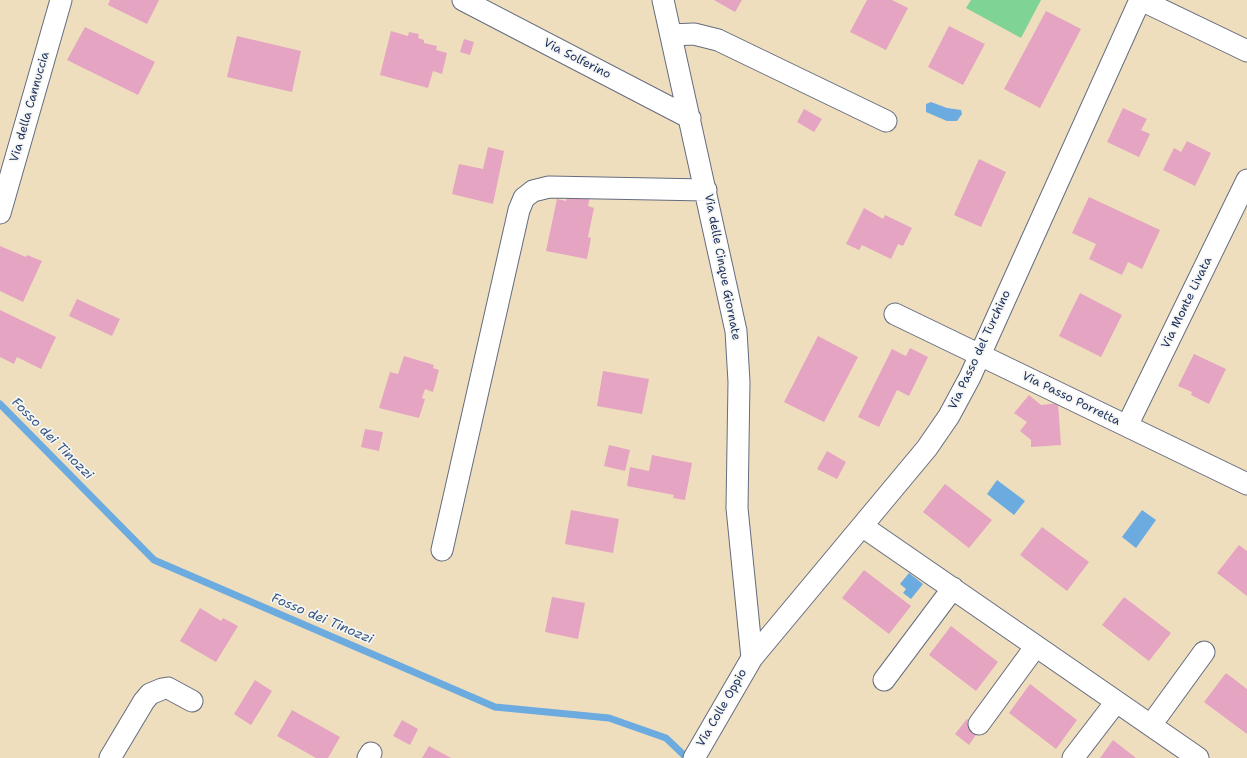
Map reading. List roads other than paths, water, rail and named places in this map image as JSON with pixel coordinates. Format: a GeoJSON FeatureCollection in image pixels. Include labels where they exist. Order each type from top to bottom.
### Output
{"type":"FeatureCollection","features":[{"type":"Feature","properties":{"kind":"street","name":"Via della Cannuccia"},"geometry":{"type":"LineString","coordinates":[[0,213],[61,0]]}},
{"type":"Feature","properties":{"kind":"street","name":"Via Solferino"},"geometry":{"type":"LineString","coordinates":[[463,0],[690,118]]}},
{"type":"Feature","properties":{"kind":"street","name":"Via delle Cinque Giornate"},"geometry":{"type":"LineString","coordinates":[[663,0],[706,190],[738,343],[739,382],[737,508],[752,658]]}},
{"type":"Feature","properties":{"kind":"street"},"geometry":{"type":"LineString","coordinates":[[1140,0],[1247,51]]}},
{"type":"Feature","properties":{"kind":"street","name":"Via Passo del Turchino"},"geometry":{"type":"LineString","coordinates":[[752,658],[941,428],[960,398],[1140,0]]}},
{"type":"Feature","properties":{"kind":"street"},"geometry":{"type":"LineString","coordinates":[[671,35],[694,34],[718,40],[886,121]]}},
{"type":"Feature","properties":{"kind":"street","name":"Via Monte Livata"},"geometry":{"type":"LineString","coordinates":[[1127,426],[1247,180]]}},
{"type":"Feature","properties":{"kind":"street"},"geometry":{"type":"LineString","coordinates":[[442,550],[519,210],[524,198],[533,191],[549,187],[706,190]]}},
{"type":"Feature","properties":{"kind":"street","name":"Via Passo Porretta"},"geometry":{"type":"LineString","coordinates":[[895,314],[1247,484]]}},
{"type":"Feature","properties":{"kind":"street"},"geometry":{"type":"LineString","coordinates":[[862,526],[1198,758]]}},
{"type":"Feature","properties":{"kind":"street"},"geometry":{"type":"LineString","coordinates":[[884,680],[953,588]]}},
{"type":"Feature","properties":{"kind":"street"},"geometry":{"type":"LineString","coordinates":[[979,724],[1036,646]]}},
{"type":"Feature","properties":{"kind":"street"},"geometry":{"type":"LineString","coordinates":[[1151,725],[1204,652]]}},
{"type":"Feature","properties":{"kind":"street","name":"Via Colle Oppio"},"geometry":{"type":"LineString","coordinates":[[694,758],[703,739],[752,658]]}},
{"type":"Feature","properties":{"kind":"street"},"geometry":{"type":"LineString","coordinates":[[110,758],[144,700],[150,694],[168,688],[192,700]]}},
{"type":"Feature","properties":{"kind":"street"},"geometry":{"type":"LineString","coordinates":[[1073,758],[1116,702]]}},
{"type":"Feature","properties":{"kind":"water"},"geometry":{"type":"Polygon","coordinates":[[[931,102],[947,108],[961,110],[962,114],[957,121],[947,121],[926,112],[926,104],[931,102]]]}},
{"type":"Feature","properties":{"kind":"water"},"geometry":{"type":"Polygon","coordinates":[[[997,480],[1025,501],[1014,515],[987,494],[997,480]]]}},
{"type":"Feature","properties":{"kind":"water"},"geometry":{"type":"Polygon","coordinates":[[[1142,510],[1156,520],[1136,548],[1122,537],[1142,510]]]}},
{"type":"Feature","properties":{"kind":"water"},"geometry":{"type":"Polygon","coordinates":[[[909,573],[923,584],[911,599],[903,593],[906,589],[900,584],[909,573]]]}},
{"type":"Feature","properties":{"kind":"waterway","name":"Fosso dei Tinozzi"},"geometry":{"type":"LineString","coordinates":[[0,404],[154,560],[495,707],[609,718],[666,738],[687,758]]}}]}
